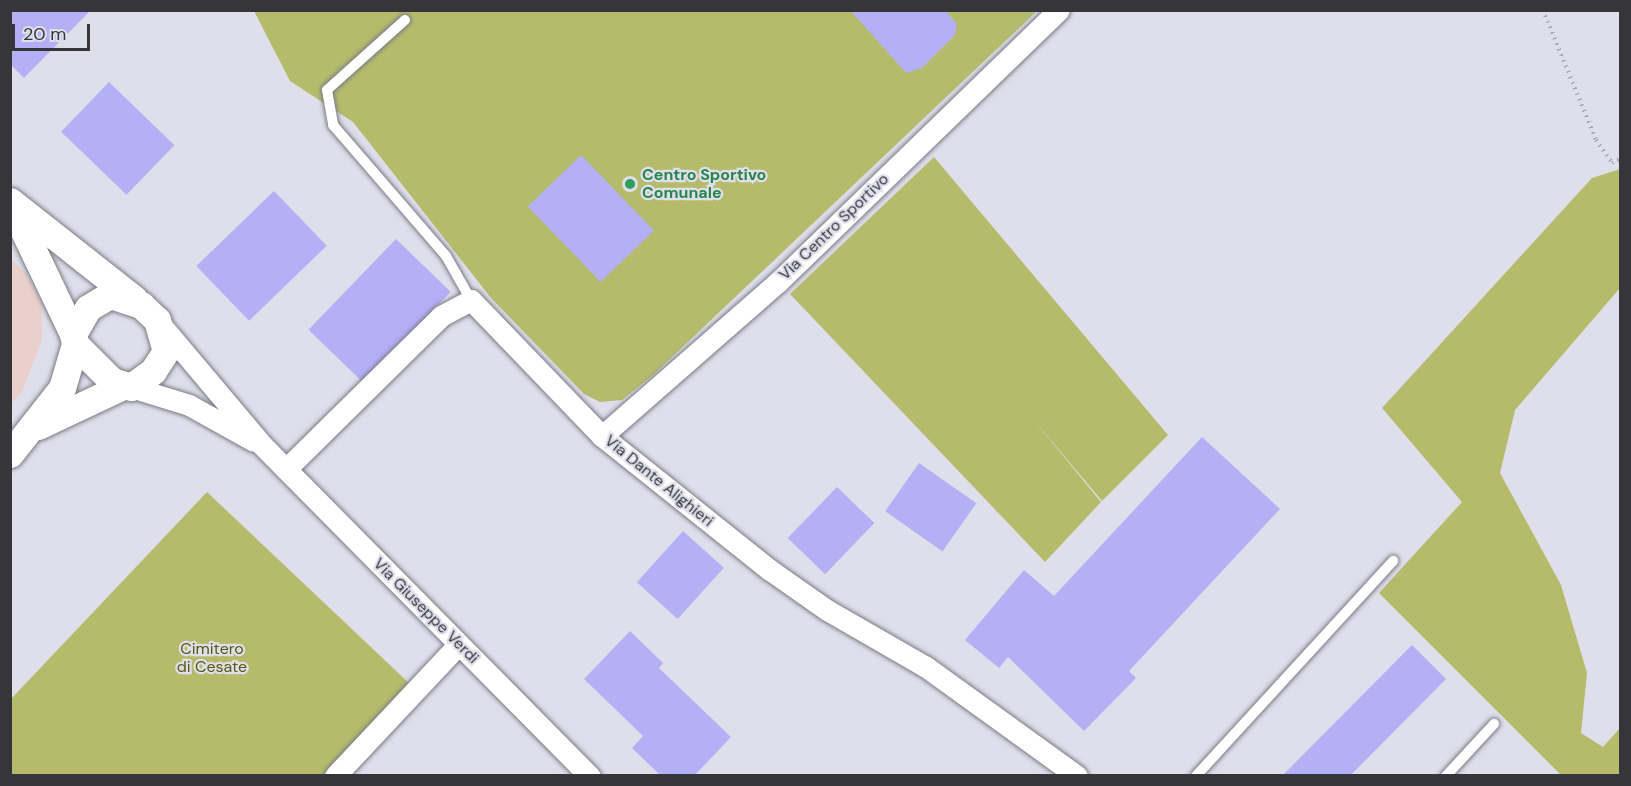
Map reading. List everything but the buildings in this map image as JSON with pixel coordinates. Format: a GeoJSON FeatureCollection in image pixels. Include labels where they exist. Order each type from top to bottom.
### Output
{"type":"FeatureCollection","features":[{"type":"Feature","properties":{"kind":"street","name":"Via Centro Sportivo"},"geometry":{"type":"LineString","coordinates":[[602,435],[778,282],[1059,10]]}},
{"type":"Feature","properties":{"kind":"street"},"geometry":{"type":"LineString","coordinates":[[10,202],[135,300],[157,320],[166,351],[153,370],[128,386],[37,426]]}},
{"type":"Feature","properties":{"kind":"street"},"geometry":{"type":"LineString","coordinates":[[10,202],[74,339],[97,370],[128,386]]}},
{"type":"Feature","properties":{"kind":"street"},"geometry":{"type":"LineString","coordinates":[[10,454],[37,426],[62,388],[74,339],[88,308],[110,295],[135,300]]}},
{"type":"Feature","properties":{"kind":"street","name":"Via Dante Alighieri"},"geometry":{"type":"LineString","coordinates":[[471,300],[602,435],[770,570],[827,610],[926,667],[1077,776]]}},
{"type":"Feature","properties":{"kind":"street"},"geometry":{"type":"LineString","coordinates":[[286,469],[441,316],[471,300]]}},
{"type":"Feature","properties":{"kind":"street","name":"Via Giuseppe Verdi"},"geometry":{"type":"LineString","coordinates":[[157,320],[263,446],[590,776]]}},
{"type":"Feature","properties":{"kind":"street","name":"Via Giuseppe Verdi"},"geometry":{"type":"LineString","coordinates":[[128,386],[189,405],[263,446]]}},
{"type":"Feature","properties":{"kind":"street"},"geometry":{"type":"LineString","coordinates":[[335,776],[458,645]]}},
{"type":"Feature","properties":{"kind":"lane"},"geometry":{"type":"LineString","coordinates":[[405,20],[327,90],[333,125],[446,256],[471,300]]}},
{"type":"Feature","properties":{"kind":"lane"},"geometry":{"type":"LineString","coordinates":[[1196,776],[1393,561]]}},
{"type":"Feature","properties":{"kind":"lane"},"geometry":{"type":"LineString","coordinates":[[1446,776],[1494,724]]}},
{"type":"Feature","properties":{"kind":"path"},"geometry":{"type":"LineString","coordinates":[[1543,10],[1596,140],[1612,163],[1620,159]]}},
{"type":"Feature","properties":{"kind":"shaded area"},"geometry":{"type":"Polygon","coordinates":[[[10,258],[26,273],[42,304],[42,340],[22,392],[11,404],[10,258]]]}},
{"type":"Feature","properties":{"kind":"green space","name":"Centro Sportivo Comunale"},"geometry":{"type":"Polygon","coordinates":[[[254,11],[1037,11],[653,375],[622,400],[600,402],[584,394],[491,298],[353,122],[290,81],[254,11]]]}},
{"type":"Feature","properties":{"kind":"green space"},"geometry":{"type":"Polygon","coordinates":[[[934,157],[1168,435],[1102,501],[1033,419],[1101,502],[1045,562],[790,294],[934,157]]]}},
{"type":"Feature","properties":{"kind":"green space"},"geometry":{"type":"Polygon","coordinates":[[[1620,169],[1620,288],[1515,410],[1500,473],[1561,585],[1587,673],[1581,733],[1603,747],[1620,728],[1620,775],[1561,775],[1379,593],[1462,502],[1382,408],[1592,178],[1620,169]]]}},
{"type":"Feature","properties":{"kind":"green space","name":"Cimitero di Cesate"},"geometry":{"type":"Polygon","coordinates":[[[207,492],[411,685],[326,776],[11,775],[10,700],[207,492]]]}},
{"type":"Feature","properties":{"kind":"place","name":"Centro Sportivo Comunale"},"geometry":{"type":"Point","coordinates":[630,184]}}]}
